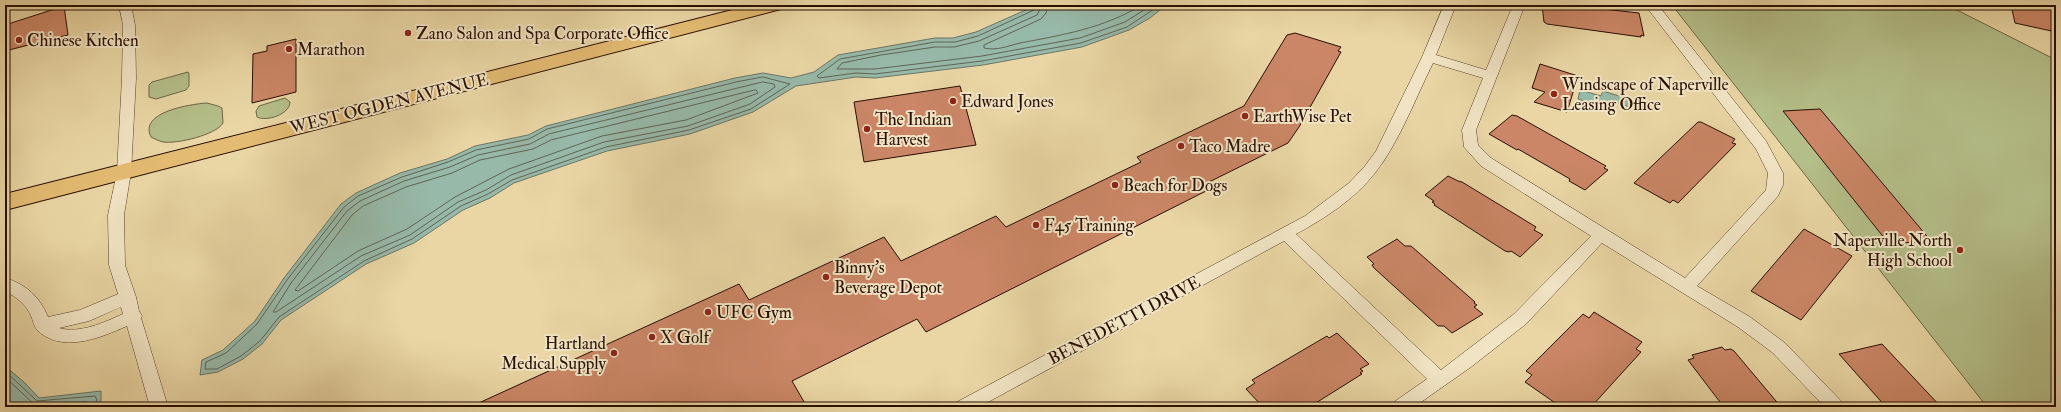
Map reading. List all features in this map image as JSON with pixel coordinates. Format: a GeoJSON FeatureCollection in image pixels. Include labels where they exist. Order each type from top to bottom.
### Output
{"type":"FeatureCollection","features":[{"type":"Feature","properties":{"kind":"main road","name":"WEST OGDEN AVENUE"},"geometry":{"type":"LineString","coordinates":[[5,202],[774,5]]}},
{"type":"Feature","properties":{"kind":"street"},"geometry":{"type":"LineString","coordinates":[[126,5],[129,25],[129,78],[124,172],[116,215],[116,248],[118,265],[134,316],[159,407]]}},
{"type":"Feature","properties":{"kind":"street","name":"BENEDETTI DRIVE"},"geometry":{"type":"LineString","coordinates":[[963,407],[1310,220],[1338,201],[1370,170],[1382,153],[1429,57],[1450,5]]}},
{"type":"Feature","properties":{"kind":"street"},"geometry":{"type":"LineString","coordinates":[[1519,5],[1469,130],[1471,147],[1486,162],[1601,235],[1744,322],[1779,348],[1836,407]]}},
{"type":"Feature","properties":{"kind":"street"},"geometry":{"type":"LineString","coordinates":[[1651,5],[1761,145],[1775,170],[1778,181],[1773,192],[1687,286]]}},
{"type":"Feature","properties":{"kind":"street"},"geometry":{"type":"LineString","coordinates":[[1429,57],[1490,76]]}},
{"type":"Feature","properties":{"kind":"street"},"geometry":{"type":"LineString","coordinates":[[1285,233],[1440,380]]}},
{"type":"Feature","properties":{"kind":"street"},"geometry":{"type":"LineString","coordinates":[[1400,407],[1440,380],[1520,319],[1601,235]]}},
{"type":"Feature","properties":{"kind":"street"},"geometry":{"type":"LineString","coordinates":[[5,284],[13,287],[29,298],[43,325],[52,333],[69,337],[87,333],[134,316]]}},
{"type":"Feature","properties":{"kind":"street"},"geometry":{"type":"LineString","coordinates":[[43,325],[83,316],[128,297]]}},
{"type":"Feature","properties":{"kind":"green space","name":"Naperville North High School"},"geometry":{"type":"Polygon","coordinates":[[[1672,5],[1947,5],[2056,60],[2056,407],[1987,407],[1672,5]]]}},
{"type":"Feature","properties":{"kind":"green space"},"geometry":{"type":"Polygon","coordinates":[[[188,72],[189,86],[186,90],[156,99],[149,97],[149,85],[152,82],[188,72]]]}},
{"type":"Feature","properties":{"kind":"green space"},"geometry":{"type":"Polygon","coordinates":[[[285,98],[290,102],[289,106],[282,113],[272,118],[257,117],[256,111],[259,106],[285,98]]]}},
{"type":"Feature","properties":{"kind":"green space"},"geometry":{"type":"Polygon","coordinates":[[[207,103],[222,108],[223,123],[213,131],[196,138],[177,142],[163,142],[151,137],[149,128],[152,121],[159,116],[168,111],[190,105],[207,103]]]}},
{"type":"Feature","properties":{"kind":"water"},"geometry":{"type":"Polygon","coordinates":[[[1037,5],[1166,5],[1150,18],[1129,30],[1082,47],[983,65],[875,78],[856,77],[796,86],[753,112],[690,134],[607,151],[514,183],[490,198],[463,210],[414,243],[366,264],[281,320],[262,344],[243,359],[218,372],[200,375],[202,360],[223,350],[255,321],[284,278],[341,204],[356,193],[400,173],[447,159],[475,146],[528,135],[546,126],[735,78],[763,73],[791,78],[814,72],[838,55],[935,38],[953,38],[976,32],[1037,5]]]}},
{"type":"Feature","properties":{"kind":"water"},"geometry":{"type":"Polygon","coordinates":[[[1580,90],[1601,96],[1603,91],[1632,100],[1630,107],[1612,102],[1610,109],[1578,99],[1580,90]]]}},
{"type":"Feature","properties":{"kind":"water"},"geometry":{"type":"Polygon","coordinates":[[[5,366],[25,383],[39,398],[101,391],[101,404],[91,407],[5,407],[5,366]]]}},
{"type":"Feature","properties":{"kind":"building"},"geometry":{"type":"Polygon","coordinates":[[[1542,5],[1567,5],[1639,13],[1644,36],[1641,35],[1641,37],[1547,24],[1544,22],[1542,5]]]}},
{"type":"Feature","properties":{"kind":"building"},"geometry":{"type":"Polygon","coordinates":[[[2011,5],[2056,5],[2056,32],[2015,23],[2011,5]]]}},
{"type":"Feature","properties":{"kind":"building"},"geometry":{"type":"Polygon","coordinates":[[[64,6],[68,35],[5,51],[5,25],[64,6]]]}},
{"type":"Feature","properties":{"kind":"building"},"geometry":{"type":"Polygon","coordinates":[[[1295,33],[1341,47],[1338,51],[1341,52],[1299,127],[1288,143],[1209,182],[1214,187],[926,332],[917,319],[792,381],[807,407],[470,407],[739,284],[749,300],[884,237],[901,261],[996,216],[1006,227],[1141,162],[1137,157],[1244,106],[1287,35],[1295,33]]]}},
{"type":"Feature","properties":{"kind":"building"},"geometry":{"type":"Polygon","coordinates":[[[296,39],[296,92],[252,103],[253,54],[267,51],[267,46],[296,39]]]}},
{"type":"Feature","properties":{"kind":"building","name":"Windscape of Naperville Leasing Office"},"geometry":{"type":"Polygon","coordinates":[[[1540,64],[1578,76],[1567,112],[1534,102],[1545,92],[1532,88],[1540,64]]]}},
{"type":"Feature","properties":{"kind":"building"},"geometry":{"type":"Polygon","coordinates":[[[960,86],[976,145],[864,162],[854,102],[960,86]]]}},
{"type":"Feature","properties":{"kind":"building"},"geometry":{"type":"Polygon","coordinates":[[[1820,109],[1931,241],[1889,244],[1783,111],[1820,109]]]}},
{"type":"Feature","properties":{"kind":"building"},"geometry":{"type":"Polygon","coordinates":[[[1512,115],[1517,116],[1606,166],[1604,168],[1608,170],[1585,190],[1569,181],[1570,179],[1489,134],[1512,115]]]}},
{"type":"Feature","properties":{"kind":"building"},"geometry":{"type":"Polygon","coordinates":[[[1698,122],[1701,122],[1735,139],[1732,143],[1736,144],[1678,203],[1673,200],[1670,203],[1634,183],[1698,122]]]}},
{"type":"Feature","properties":{"kind":"building"},"geometry":{"type":"Polygon","coordinates":[[[1448,176],[1462,182],[1536,227],[1534,230],[1543,235],[1520,257],[1511,251],[1505,251],[1434,205],[1435,204],[1432,202],[1434,201],[1425,195],[1448,176]]]}},
{"type":"Feature","properties":{"kind":"building"},"geometry":{"type":"Polygon","coordinates":[[[1804,229],[1852,256],[1801,320],[1751,291],[1804,229]]]}},
{"type":"Feature","properties":{"kind":"building"},"geometry":{"type":"Polygon","coordinates":[[[1397,239],[1405,246],[1411,246],[1475,302],[1474,303],[1477,305],[1474,307],[1483,314],[1452,333],[1444,326],[1438,326],[1374,268],[1372,265],[1374,264],[1367,257],[1397,239]]]}},
{"type":"Feature","properties":{"kind":"building"},"geometry":{"type":"Polygon","coordinates":[[[1594,312],[1642,342],[1636,349],[1641,352],[1591,407],[1561,407],[1525,382],[1532,375],[1526,371],[1583,314],[1589,318],[1594,312]]]}},
{"type":"Feature","properties":{"kind":"building"},"geometry":{"type":"Polygon","coordinates":[[[1337,333],[1369,364],[1360,369],[1363,371],[1360,373],[1362,374],[1319,401],[1309,407],[1263,407],[1246,389],[1255,383],[1252,380],[1327,336],[1329,338],[1337,333]]]}},
{"type":"Feature","properties":{"kind":"building"},"geometry":{"type":"Polygon","coordinates":[[[1882,344],[1941,407],[1886,407],[1839,354],[1882,344]]]}},
{"type":"Feature","properties":{"kind":"building"},"geometry":{"type":"Polygon","coordinates":[[[1722,347],[1725,350],[1731,349],[1734,351],[1781,407],[1734,407],[1732,404],[1723,406],[1688,360],[1694,358],[1692,355],[1722,347]]]}},
{"type":"Feature","properties":{"kind":"place","name":"Zano Salon and Spa Corporate Office"},"geometry":{"type":"Point","coordinates":[408,33]}},
{"type":"Feature","properties":{"kind":"place","name":"Chinese Kitchen"},"geometry":{"type":"Point","coordinates":[19,40]}},
{"type":"Feature","properties":{"kind":"place","name":"Marathon"},"geometry":{"type":"Point","coordinates":[289,49]}},
{"type":"Feature","properties":{"kind":"place","name":"Windscape of Naperville Leasing Office"},"geometry":{"type":"Point","coordinates":[1554,94]}},
{"type":"Feature","properties":{"kind":"place","name":"Edward Jones"},"geometry":{"type":"Point","coordinates":[953,101]}},
{"type":"Feature","properties":{"kind":"place","name":"EarthWise Pet"},"geometry":{"type":"Point","coordinates":[1245,116]}},
{"type":"Feature","properties":{"kind":"place","name":"The Indian Harvest"},"geometry":{"type":"Point","coordinates":[867,129]}},
{"type":"Feature","properties":{"kind":"place","name":"Taco Madre"},"geometry":{"type":"Point","coordinates":[1181,146]}},
{"type":"Feature","properties":{"kind":"place","name":"Beach for Dogs"},"geometry":{"type":"Point","coordinates":[1115,185]}},
{"type":"Feature","properties":{"kind":"place","name":"F45 Training"},"geometry":{"type":"Point","coordinates":[1036,225]}},
{"type":"Feature","properties":{"kind":"place","name":"Naperville North High School"},"geometry":{"type":"Point","coordinates":[1960,250]}},
{"type":"Feature","properties":{"kind":"place","name":"Binny's Beverage Depot"},"geometry":{"type":"Point","coordinates":[826,277]}},
{"type":"Feature","properties":{"kind":"place","name":"UFC Gym"},"geometry":{"type":"Point","coordinates":[708,312]}},
{"type":"Feature","properties":{"kind":"place","name":"X Golf"},"geometry":{"type":"Point","coordinates":[652,337]}},
{"type":"Feature","properties":{"kind":"place","name":"Hartland Medical Supply"},"geometry":{"type":"Point","coordinates":[614,353]}}]}
